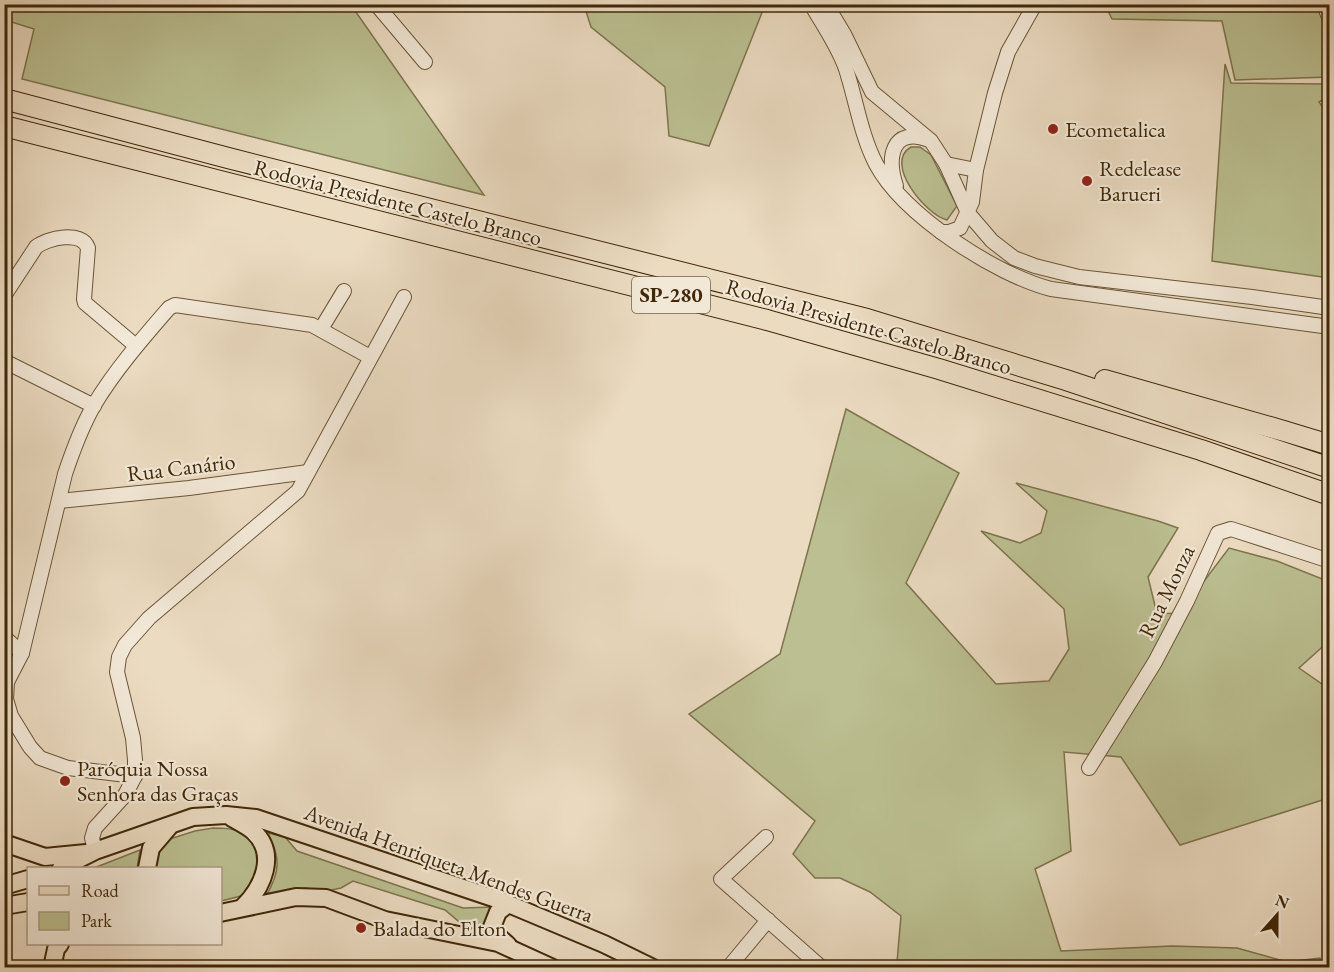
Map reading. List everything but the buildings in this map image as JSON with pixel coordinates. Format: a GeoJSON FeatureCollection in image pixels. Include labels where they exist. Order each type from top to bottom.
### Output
{"type":"FeatureCollection","features":[{"type":"Feature","properties":{"kind":"highway","name":"Rodovia Presidente Castelo Branco"},"geometry":{"type":"LineString","coordinates":[[4,99],[867,319],[1066,380],[1329,468]]}},
{"type":"Feature","properties":{"kind":"highway","name":"Rodovia Presidente Castelo Branco"},"geometry":{"type":"LineString","coordinates":[[4,126],[767,320],[939,369],[1170,440],[1329,495]]}},
{"type":"Feature","properties":{"kind":"highway"},"geometry":{"type":"LineString","coordinates":[[942,341],[1024,357],[1183,401],[1329,446]]}},
{"type":"Feature","properties":{"kind":"main road","name":"Avenida Henriqueta Mendes Guerra"},"geometry":{"type":"LineString","coordinates":[[93,852],[193,817],[226,815],[256,818],[508,904],[604,944],[653,968]]}},
{"type":"Feature","properties":{"kind":"main road"},"geometry":{"type":"LineString","coordinates":[[226,815],[258,836],[264,849],[266,869],[263,878],[252,898],[243,908]]}},
{"type":"Feature","properties":{"kind":"main road"},"geometry":{"type":"LineString","coordinates":[[147,867],[151,848],[172,824]]}},
{"type":"Feature","properties":{"kind":"main road"},"geometry":{"type":"LineString","coordinates":[[4,843],[45,857],[93,852]]}},
{"type":"Feature","properties":{"kind":"main road"},"geometry":{"type":"LineString","coordinates":[[63,867],[93,852]]}},
{"type":"Feature","properties":{"kind":"main road"},"geometry":{"type":"LineString","coordinates":[[4,886],[27,879]]}},
{"type":"Feature","properties":{"kind":"main road"},"geometry":{"type":"LineString","coordinates":[[222,913],[296,897],[326,898],[385,920],[485,939],[554,968]]}},
{"type":"Feature","properties":{"kind":"main road"},"geometry":{"type":"LineString","coordinates":[[4,906],[27,902]]}},
{"type":"Feature","properties":{"kind":"main road"},"geometry":{"type":"LineString","coordinates":[[508,904],[498,912],[492,927],[495,933],[511,948]]}},
{"type":"Feature","properties":{"kind":"main road"},"geometry":{"type":"LineString","coordinates":[[52,968],[56,949],[59,945]]}},
{"type":"Feature","properties":{"kind":"street"},"geometry":{"type":"LineString","coordinates":[[376,4],[425,62]]}},
{"type":"Feature","properties":{"kind":"street"},"geometry":{"type":"LineString","coordinates":[[811,4],[845,67],[866,140],[876,165],[888,183],[924,220],[941,232],[1010,274],[1026,282],[1051,289],[1329,327]]}},
{"type":"Feature","properties":{"kind":"street"},"geometry":{"type":"LineString","coordinates":[[826,4],[844,34],[872,92],[931,141],[946,164],[968,213],[992,241],[1010,255],[1048,270],[1094,279],[1329,308]]}},
{"type":"Feature","properties":{"kind":"street"},"geometry":{"type":"LineString","coordinates":[[941,232],[960,228],[968,213],[994,93],[1008,52],[1035,4]]}},
{"type":"Feature","properties":{"kind":"street"},"geometry":{"type":"LineString","coordinates":[[1324,4],[1329,20]]}},
{"type":"Feature","properties":{"kind":"street"},"geometry":{"type":"LineString","coordinates":[[898,193],[891,171],[894,148],[909,137],[916,136],[931,141]]}},
{"type":"Feature","properties":{"kind":"street"},"geometry":{"type":"LineString","coordinates":[[946,164],[976,170]]}},
{"type":"Feature","properties":{"kind":"street"},"geometry":{"type":"LineString","coordinates":[[4,296],[36,248],[42,243],[68,238],[81,239],[88,248],[85,303],[136,346]]}},
{"type":"Feature","properties":{"kind":"street"},"geometry":{"type":"LineString","coordinates":[[321,329],[344,291]]}},
{"type":"Feature","properties":{"kind":"street"},"geometry":{"type":"LineString","coordinates":[[93,852],[92,838],[95,828],[125,795],[135,776],[133,738],[117,672],[119,657],[124,645],[149,618],[298,491],[404,297]]}},
{"type":"Feature","properties":{"kind":"street"},"geometry":{"type":"LineString","coordinates":[[135,776],[68,768],[40,758],[11,716],[6,699],[7,682],[22,653],[73,449],[94,406],[136,346],[169,308],[181,305],[312,325],[370,357]]}},
{"type":"Feature","properties":{"kind":"street"},"geometry":{"type":"LineString","coordinates":[[4,361],[94,406]]}},
{"type":"Feature","properties":{"kind":"street","name":"Rua Canário"},"geometry":{"type":"LineString","coordinates":[[59,501],[189,488],[308,472]]}},
{"type":"Feature","properties":{"kind":"street","name":"Rua Monza"},"geometry":{"type":"LineString","coordinates":[[1089,768],[1155,662],[1187,601],[1218,533],[1231,529],[1329,561]]}},
{"type":"Feature","properties":{"kind":"street"},"geometry":{"type":"LineString","coordinates":[[4,637],[22,653]]}},
{"type":"Feature","properties":{"kind":"street"},"geometry":{"type":"LineString","coordinates":[[766,837],[721,879],[822,968]]}},
{"type":"Feature","properties":{"kind":"street"},"geometry":{"type":"LineString","coordinates":[[728,968],[768,920]]}},
{"type":"Feature","properties":{"kind":"green space"},"geometry":{"type":"Polygon","coordinates":[[[4,5],[351,5],[484,195],[22,79],[34,29],[5,20],[4,5]]]}},
{"type":"Feature","properties":{"kind":"green space"},"geometry":{"type":"Polygon","coordinates":[[[584,5],[765,5],[709,146],[669,136],[665,87],[591,27],[584,5]]]}},
{"type":"Feature","properties":{"kind":"green space"},"geometry":{"type":"Polygon","coordinates":[[[1105,5],[1315,5],[1329,31],[1329,77],[1235,80],[1222,21],[1112,19],[1105,5]]]}},
{"type":"Feature","properties":{"kind":"green space"},"geometry":{"type":"Polygon","coordinates":[[[1225,64],[1231,83],[1329,84],[1329,96],[1319,102],[1329,116],[1329,278],[1212,261],[1225,64]]]}},
{"type":"Feature","properties":{"kind":"green space"},"geometry":{"type":"Polygon","coordinates":[[[911,147],[920,147],[931,155],[957,206],[947,220],[938,216],[919,199],[905,176],[902,164],[904,155],[911,147]]]}},
{"type":"Feature","properties":{"kind":"green space"},"geometry":{"type":"Polygon","coordinates":[[[846,409],[959,473],[906,583],[996,684],[1049,681],[1069,649],[1064,609],[981,531],[1020,543],[1041,533],[1047,511],[1016,483],[1178,528],[1148,577],[1157,614],[1180,613],[1229,548],[1277,561],[1325,580],[1329,588],[1329,641],[1299,668],[1329,689],[1329,798],[1180,845],[1121,757],[1064,752],[1071,851],[1035,869],[1061,951],[1172,946],[1237,948],[1287,962],[1320,958],[1322,967],[902,967],[897,962],[901,916],[870,892],[840,878],[815,878],[793,854],[815,821],[689,714],[780,654],[846,409]]]}},
{"type":"Feature","properties":{"kind":"green space"},"geometry":{"type":"Polygon","coordinates":[[[213,828],[232,829],[250,839],[259,865],[254,880],[245,895],[222,901],[222,867],[151,867],[160,842],[213,828]]]}},
{"type":"Feature","properties":{"kind":"green space"},"geometry":{"type":"Polygon","coordinates":[[[268,833],[285,837],[297,851],[463,908],[493,907],[486,920],[487,933],[464,926],[445,910],[353,881],[341,888],[327,891],[305,888],[266,896],[274,880],[277,865],[275,850],[268,833]]]}},
{"type":"Feature","properties":{"kind":"green space"},"geometry":{"type":"Polygon","coordinates":[[[140,850],[137,867],[97,867],[140,850]]]}},
{"type":"Feature","properties":{"kind":"place","name":"Ecometalica"},"geometry":{"type":"Point","coordinates":[1053,129]}},
{"type":"Feature","properties":{"kind":"place","name":"Redelease Barueri"},"geometry":{"type":"Point","coordinates":[1087,181]}},
{"type":"Feature","properties":{"kind":"place","name":"Paróquia Nossa Senhora das Graças"},"geometry":{"type":"Point","coordinates":[65,781]}},
{"type":"Feature","properties":{"kind":"place","name":"Balada do Elton"},"geometry":{"type":"Point","coordinates":[361,928]}}]}
